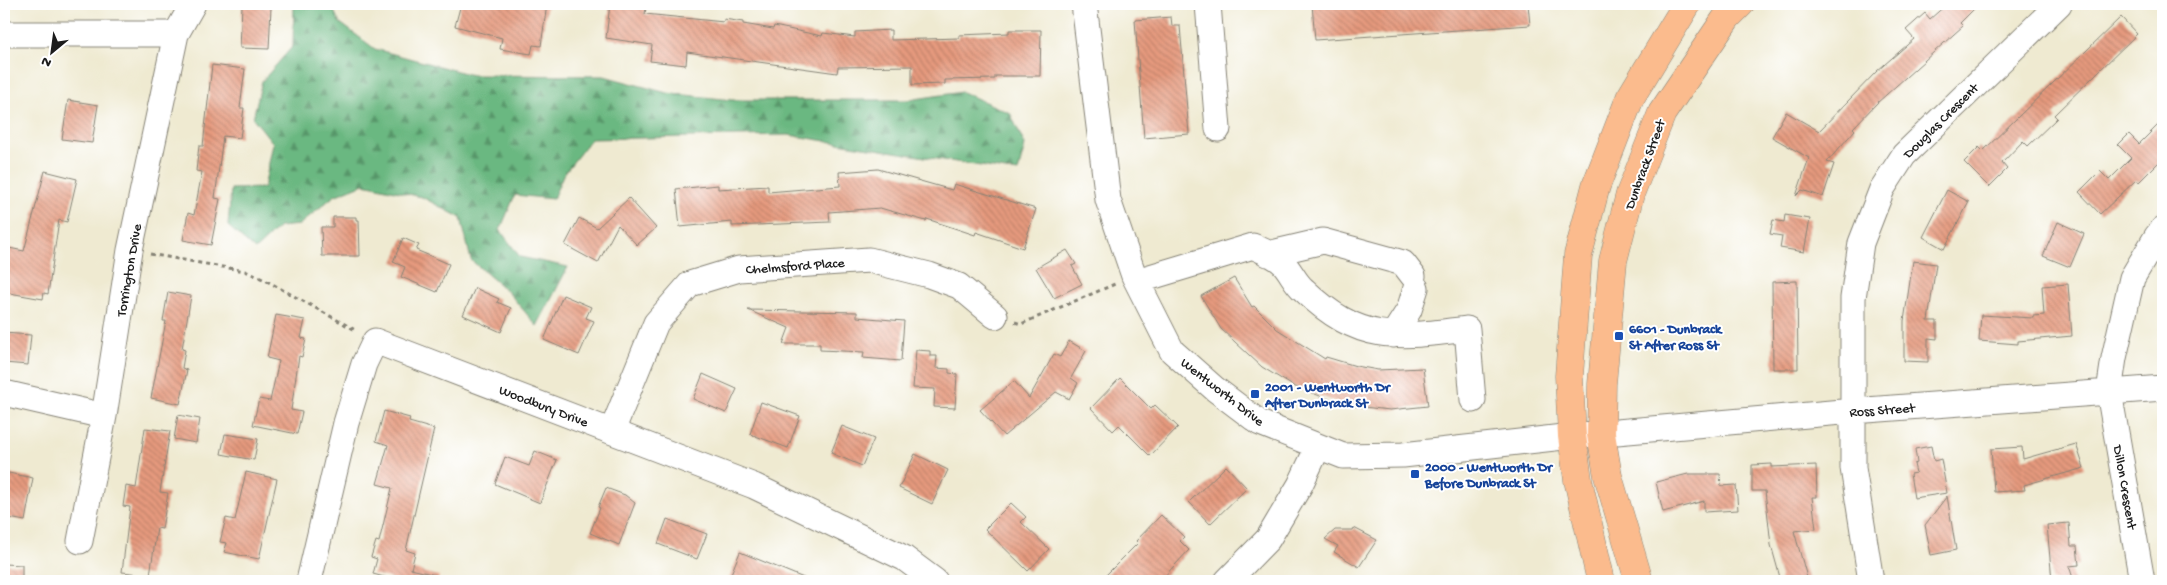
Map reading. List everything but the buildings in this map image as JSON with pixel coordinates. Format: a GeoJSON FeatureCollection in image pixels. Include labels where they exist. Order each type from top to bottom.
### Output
{"type":"FeatureCollection","features":[{"type":"Feature","properties":{"kind":"main road"},"geometry":{"type":"LineString","coordinates":[[1601,581],[1578,480],[1572,436],[1569,376],[1578,255],[1596,186],[1630,98],[1687,4]]}},
{"type":"Feature","properties":{"kind":"main road","name":"Dunbrack Street"},"geometry":{"type":"LineString","coordinates":[[1639,581],[1608,476],[1601,434],[1602,384],[1613,261],[1630,194],[1662,113],[1727,17],[1740,4]]}},
{"type":"Feature","properties":{"kind":"street","name":"Torrington Drive"},"geometry":{"type":"LineString","coordinates":[[80,541],[104,416],[130,250],[176,34],[193,4]]}},
{"type":"Feature","properties":{"kind":"street","name":"Wentworth Drive"},"geometry":{"type":"LineString","coordinates":[[1084,4],[1108,200],[1136,279],[1172,351],[1215,389],[1260,423],[1343,456],[1403,455],[1601,434]]}},
{"type":"Feature","properties":{"kind":"street"},"geometry":{"type":"LineString","coordinates":[[1208,4],[1218,129]]}},
{"type":"Feature","properties":{"kind":"street","name":"Douglas Crescent"},"geometry":{"type":"LineString","coordinates":[[1871,581],[1853,468],[1853,298],[1861,243],[1882,189],[1904,155],[2060,4]]}},
{"type":"Feature","properties":{"kind":"street"},"geometry":{"type":"LineString","coordinates":[[4,34],[176,34]]}},
{"type":"Feature","properties":{"kind":"street"},"geometry":{"type":"LineString","coordinates":[[2110,392],[2114,358],[2132,278],[2157,236],[2163,230]]}},
{"type":"Feature","properties":{"kind":"street"},"geometry":{"type":"LineString","coordinates":[[1268,254],[1323,241],[1403,263],[1414,282],[1409,310],[1393,334]]}},
{"type":"Feature","properties":{"kind":"street"},"geometry":{"type":"LineString","coordinates":[[1136,279],[1253,246],[1282,262],[1301,288],[1322,308],[1346,323],[1379,334],[1414,335],[1467,329],[1473,400]]}},
{"type":"Feature","properties":{"kind":"street","name":"Chelmsford Place"},"geometry":{"type":"LineString","coordinates":[[612,431],[656,323],[690,284],[739,269],[869,260],[929,275],[960,286],[995,316]]}},
{"type":"Feature","properties":{"kind":"street"},"geometry":{"type":"LineString","coordinates":[[309,581],[346,423],[364,364],[376,341]]}},
{"type":"Feature","properties":{"kind":"street","name":"Woodbury Drive"},"geometry":{"type":"LineString","coordinates":[[376,341],[754,486],[904,558],[934,581]]}},
{"type":"Feature","properties":{"kind":"street","name":"Ross Street"},"geometry":{"type":"LineString","coordinates":[[1601,434],[1853,411],[2163,388]]}},
{"type":"Feature","properties":{"kind":"street","name":"Dillon Crescent"},"geometry":{"type":"LineString","coordinates":[[2110,392],[2142,581]]}},
{"type":"Feature","properties":{"kind":"street"},"geometry":{"type":"LineString","coordinates":[[4,393],[104,416]]}},
{"type":"Feature","properties":{"kind":"street"},"geometry":{"type":"LineString","coordinates":[[1227,581],[1268,539],[1300,484],[1318,447]]}},
{"type":"Feature","properties":{"kind":"path"},"geometry":{"type":"LineString","coordinates":[[130,250],[245,271],[376,341]]}},
{"type":"Feature","properties":{"kind":"path"},"geometry":{"type":"LineString","coordinates":[[995,316],[1021,324],[1136,279]]}},
{"type":"Feature","properties":{"kind":"green space"},"geometry":{"type":"Polygon","coordinates":[[[298,4],[331,4],[339,22],[375,49],[472,75],[604,76],[667,93],[732,100],[908,100],[962,92],[1010,113],[1025,145],[1018,172],[789,135],[591,139],[563,175],[553,199],[515,195],[500,230],[520,257],[568,267],[537,326],[508,292],[471,260],[461,218],[422,197],[364,184],[334,196],[299,225],[279,227],[255,250],[228,226],[231,189],[264,188],[273,143],[253,118],[262,81],[293,46],[294,7],[298,4]]]}},
{"type":"Feature","properties":{"kind":"place","name":"6601 - Dunbrack St After Ross St"},"geometry":{"type":"Point","coordinates":[1619,336]}},
{"type":"Feature","properties":{"kind":"place","name":"2001 - Wentworth Dr After Dunbrack St"},"geometry":{"type":"Point","coordinates":[1255,394]}},
{"type":"Feature","properties":{"kind":"place","name":"2000 - Wentworth Dr Before Dunbrack St"},"geometry":{"type":"Point","coordinates":[1415,474]}}]}
